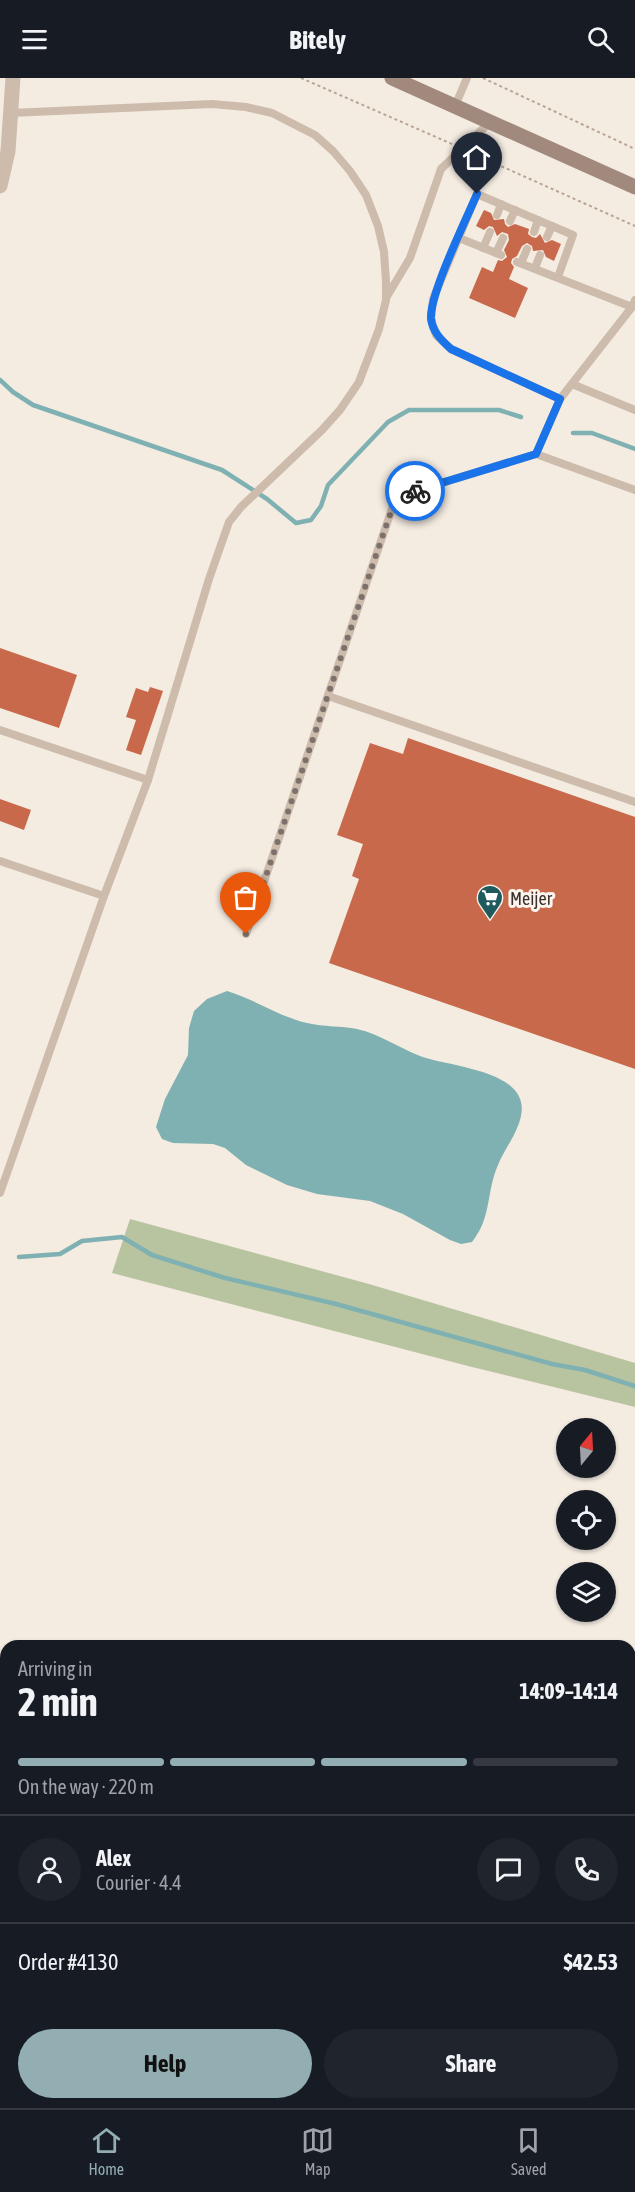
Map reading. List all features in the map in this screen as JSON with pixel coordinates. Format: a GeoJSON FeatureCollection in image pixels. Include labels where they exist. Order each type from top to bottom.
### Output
{"type":"FeatureCollection","features":[{"type":"Feature","properties":{"kind":"main road"},"geometry":{"type":"LineString","coordinates":[[392,78],[635,187]]}},
{"type":"Feature","properties":{"kind":"street"},"geometry":{"type":"LineString","coordinates":[[0,186],[8,151],[5,113],[13,78]]}},
{"type":"Feature","properties":{"kind":"lane"},"geometry":{"type":"LineString","coordinates":[[455,106],[467,78]]}},
{"type":"Feature","properties":{"kind":"lane"},"geometry":{"type":"LineString","coordinates":[[0,1193],[104,896],[148,780],[229,522],[249,499],[340,410],[359,382],[379,329],[386,300],[384,252],[378,226],[366,195],[333,151],[315,135],[294,123],[272,113],[246,107],[212,104],[5,113]]}},
{"type":"Feature","properties":{"kind":"lane"},"geometry":{"type":"LineString","coordinates":[[386,300],[410,258],[441,169],[490,122]]}},
{"type":"Feature","properties":{"kind":"lane"},"geometry":{"type":"LineString","coordinates":[[558,278],[573,235],[477,194],[433,299],[431,319],[436,335],[451,349],[560,399]]}},
{"type":"Feature","properties":{"kind":"lane"},"geometry":{"type":"LineString","coordinates":[[497,215],[501,204]]}},
{"type":"Feature","properties":{"kind":"lane"},"geometry":{"type":"LineString","coordinates":[[510,221],[514,210]]}},
{"type":"Feature","properties":{"kind":"lane"},"geometry":{"type":"LineString","coordinates":[[534,232],[538,220]]}},
{"type":"Feature","properties":{"kind":"lane"},"geometry":{"type":"LineString","coordinates":[[547,237],[552,226]]}},
{"type":"Feature","properties":{"kind":"lane"},"geometry":{"type":"LineString","coordinates":[[483,248],[489,232]]}},
{"type":"Feature","properties":{"kind":"lane"},"geometry":{"type":"LineString","coordinates":[[459,238],[498,254],[502,238]]}},
{"type":"Feature","properties":{"kind":"lane"},"geometry":{"type":"LineString","coordinates":[[526,249],[519,262],[633,304],[560,399],[536,454]]}},
{"type":"Feature","properties":{"kind":"lane"},"geometry":{"type":"LineString","coordinates":[[535,268],[540,255]]}},
{"type":"Feature","properties":{"kind":"lane"},"geometry":{"type":"LineString","coordinates":[[572,384],[635,410]]}},
{"type":"Feature","properties":{"kind":"lane"},"geometry":{"type":"LineString","coordinates":[[246,934],[396,497],[536,454],[635,490]]}},
{"type":"Feature","properties":{"kind":"lane"},"geometry":{"type":"LineString","coordinates":[[328,696],[635,802]]}},
{"type":"Feature","properties":{"kind":"lane"},"geometry":{"type":"LineString","coordinates":[[0,730],[148,780]]}},
{"type":"Feature","properties":{"kind":"lane"},"geometry":{"type":"LineString","coordinates":[[0,861],[104,896]]}},
{"type":"Feature","properties":{"kind":"path"},"geometry":{"type":"LineString","coordinates":[[483,78],[635,149]]}},
{"type":"Feature","properties":{"kind":"green space"},"geometry":{"type":"Polygon","coordinates":[[[130,1219],[369,1284],[635,1363],[635,1407],[112,1273],[130,1219]]]}},
{"type":"Feature","properties":{"kind":"water"},"geometry":{"type":"Polygon","coordinates":[[[227,991],[297,1020],[365,1031],[420,1056],[492,1076],[506,1082],[515,1091],[521,1102],[522,1110],[518,1126],[494,1175],[486,1214],[472,1242],[461,1244],[450,1240],[403,1214],[370,1201],[317,1194],[287,1185],[246,1165],[225,1148],[213,1144],[173,1143],[162,1139],[156,1127],[165,1099],[188,1055],[189,1028],[194,1011],[207,999],[227,991]]]}},
{"type":"Feature","properties":{"kind":"building"},"geometry":{"type":"Polygon","coordinates":[[[484,210],[491,213],[494,220],[504,219],[508,227],[515,224],[529,229],[528,234],[532,237],[536,238],[540,234],[545,243],[552,240],[561,244],[554,261],[546,257],[543,250],[533,251],[532,246],[527,243],[512,259],[511,263],[514,267],[509,279],[528,288],[515,318],[469,298],[482,267],[493,272],[498,260],[502,261],[507,257],[504,250],[509,240],[508,234],[502,232],[497,236],[493,227],[489,226],[484,230],[476,226],[484,210]]]}},
{"type":"Feature","properties":{"kind":"building"},"geometry":{"type":"Polygon","coordinates":[[[0,648],[77,675],[59,728],[0,708],[0,648]]]}},
{"type":"Feature","properties":{"kind":"building"},"geometry":{"type":"Polygon","coordinates":[[[150,687],[163,691],[141,755],[126,750],[136,720],[126,717],[136,688],[148,692],[150,687]]]}},
{"type":"Feature","properties":{"kind":"building","name":"Meijer"},"geometry":{"type":"Polygon","coordinates":[[[408,738],[635,817],[635,1069],[329,963],[359,879],[352,876],[363,844],[337,835],[370,743],[403,754],[408,738]]]}},
{"type":"Feature","properties":{"kind":"building"},"geometry":{"type":"Polygon","coordinates":[[[0,799],[31,810],[24,830],[0,821],[0,799]]]}},
{"type":"Feature","properties":{"kind":"waterway"},"geometry":{"type":"LineString","coordinates":[[0,380],[33,405],[222,470],[267,499],[296,523],[311,520],[321,506],[328,485],[388,422],[409,410],[499,410],[521,417]]}},
{"type":"Feature","properties":{"kind":"waterway"},"geometry":{"type":"LineString","coordinates":[[573,433],[592,433],[635,449]]}},
{"type":"Feature","properties":{"kind":"waterway"},"geometry":{"type":"LineString","coordinates":[[19,1257],[60,1254],[82,1241],[122,1237],[152,1255],[225,1278],[336,1304],[552,1364],[585,1370],[635,1386]]}},
{"type":"Feature","properties":{"kind":"way so far"},"geometry":{"type":"LineString","coordinates":[[246,934],[396,497],[415,491]]}},
{"type":"Feature","properties":{"kind":"place","name":"Meijer"},"geometry":{"type":"Point","coordinates":[490,921]}},
{"type":"Feature","properties":{"kind":"route"},"geometry":{"type":"LineString","coordinates":[[415,491],[536,454],[560,399],[451,349],[436,335],[431,319],[433,299],[477,194]]}}]}
